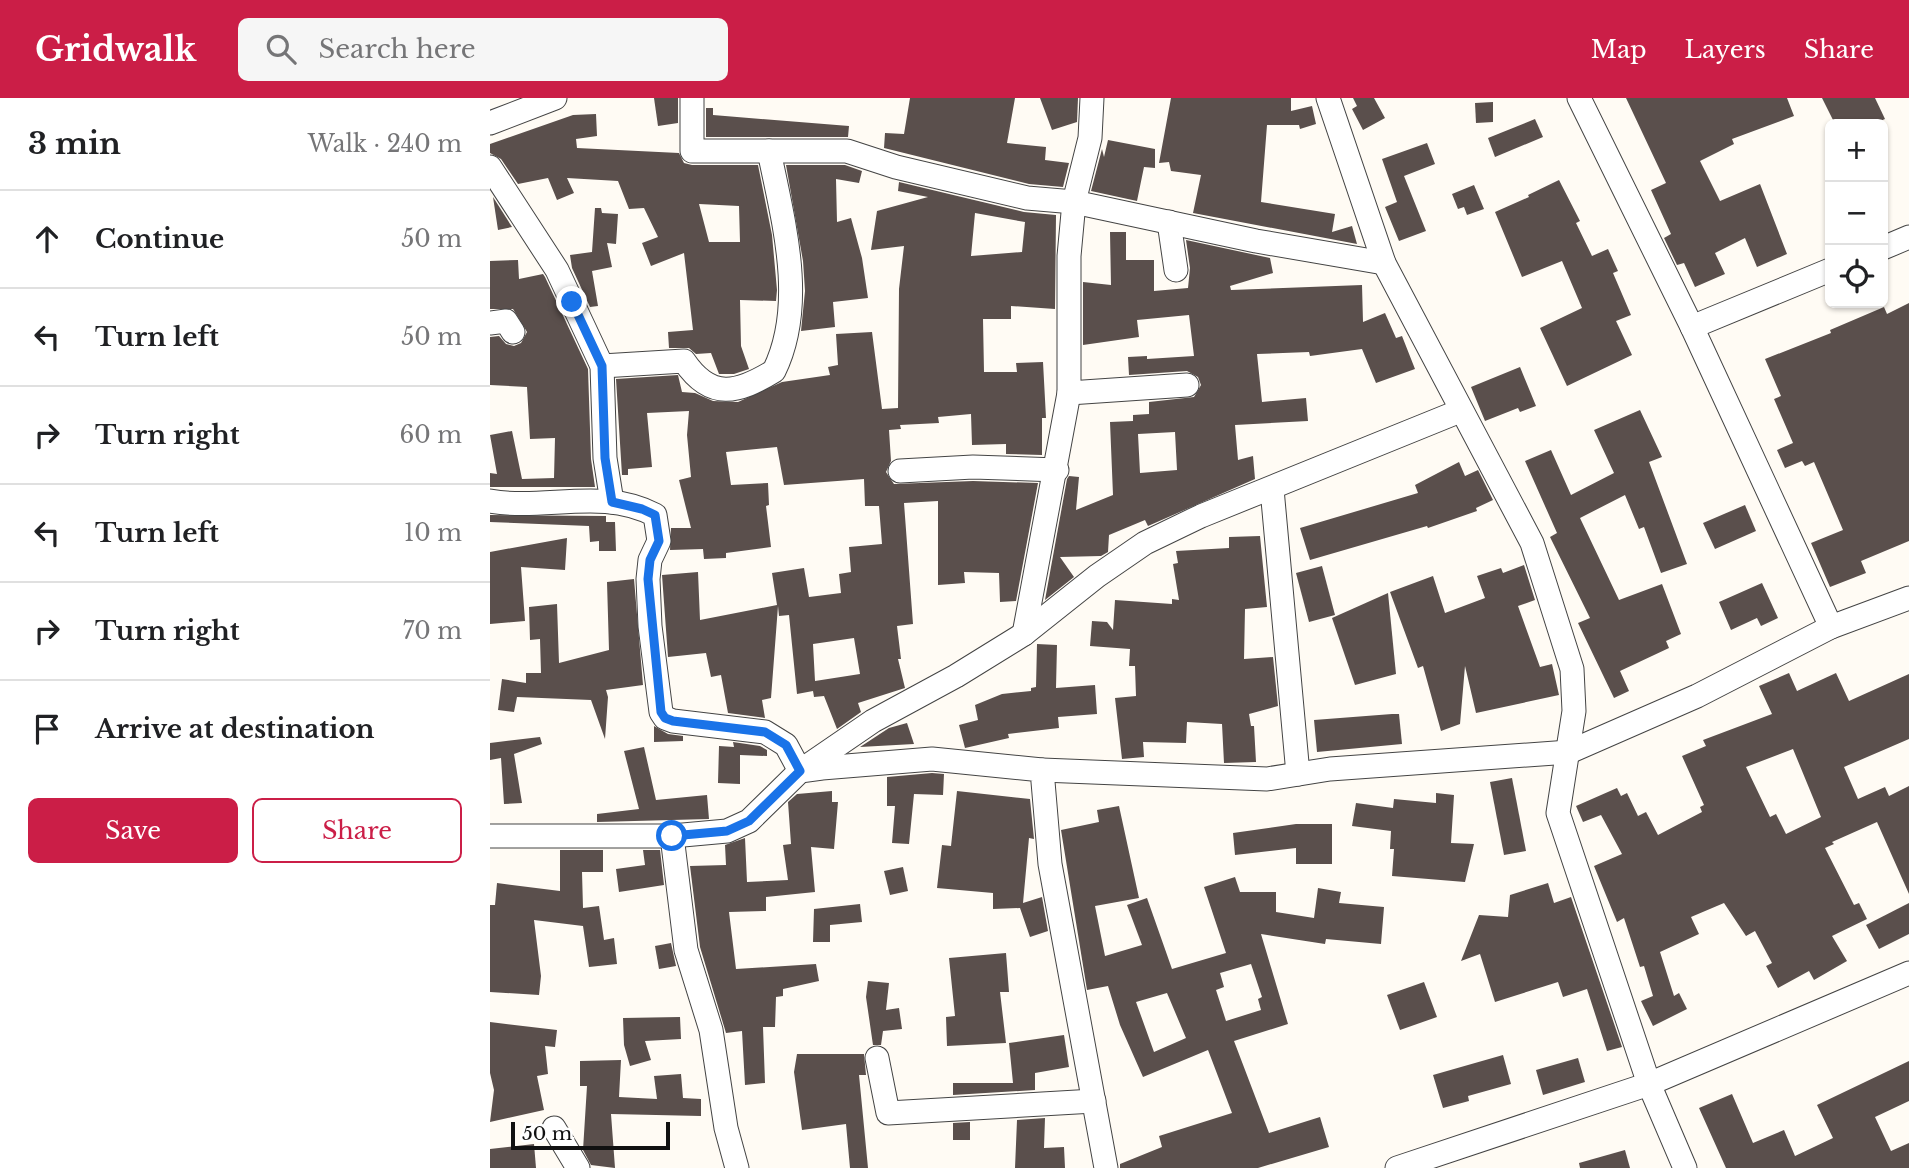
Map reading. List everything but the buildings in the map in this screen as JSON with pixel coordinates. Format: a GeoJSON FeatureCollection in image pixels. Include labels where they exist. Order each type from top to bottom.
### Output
{"type":"FeatureCollection","features":[{"type":"Feature","properties":{"kind":"street"},"geometry":{"type":"LineString","coordinates":[[490,122],[555,98]]}},
{"type":"Feature","properties":{"kind":"street"},"geometry":{"type":"LineString","coordinates":[[692,98],[692,151],[847,151],[896,167],[1027,198],[1074,202],[1256,241],[1384,263]]}},
{"type":"Feature","properties":{"kind":"street"},"geometry":{"type":"LineString","coordinates":[[1024,634],[1048,495],[1057,470],[1069,393],[1069,256],[1074,202],[1090,138],[1093,98]]}},
{"type":"Feature","properties":{"kind":"street"},"geometry":{"type":"LineString","coordinates":[[1328,98],[1384,263],[1532,543],[1572,669],[1574,711],[1558,813],[1649,1084],[1685,1168]]}},
{"type":"Feature","properties":{"kind":"street"},"geometry":{"type":"LineString","coordinates":[[1579,98],[1692,327],[1831,626]]}},
{"type":"Feature","properties":{"kind":"street"},"geometry":{"type":"LineString","coordinates":[[602,366],[684,361],[693,374],[716,389],[727,391],[774,372],[786,332],[789,270],[787,238],[769,151]]}},
{"type":"Feature","properties":{"kind":"street"},"geometry":{"type":"LineString","coordinates":[[490,167],[558,270],[602,366],[605,458],[612,502]]}},
{"type":"Feature","properties":{"kind":"street"},"geometry":{"type":"LineString","coordinates":[[1169,222],[1176,270]]}},
{"type":"Feature","properties":{"kind":"street"},"geometry":{"type":"LineString","coordinates":[[1888,246],[1909,237]]}},
{"type":"Feature","properties":{"kind":"street"},"geometry":{"type":"LineString","coordinates":[[1692,327],[1825,272]]}},
{"type":"Feature","properties":{"kind":"street"},"geometry":{"type":"LineString","coordinates":[[490,323],[506,321],[513,332]]}},
{"type":"Feature","properties":{"kind":"street"},"geometry":{"type":"LineString","coordinates":[[1069,393],[1187,385]]}},
{"type":"Feature","properties":{"kind":"street"},"geometry":{"type":"LineString","coordinates":[[490,836],[672,836],[727,831],[749,821],[800,771],[873,721],[956,676],[1024,634],[1145,543],[1200,516],[1460,411]]}},
{"type":"Feature","properties":{"kind":"street"},"geometry":{"type":"LineString","coordinates":[[900,471],[973,467],[1057,470]]}},
{"type":"Feature","properties":{"kind":"street"},"geometry":{"type":"LineString","coordinates":[[1272,489],[1298,774]]}},
{"type":"Feature","properties":{"kind":"street"},"geometry":{"type":"LineString","coordinates":[[490,501],[612,502],[655,515],[659,541],[650,560],[650,626],[661,712],[665,718],[765,732],[786,745],[800,771]]}},
{"type":"Feature","properties":{"kind":"street"},"geometry":{"type":"LineString","coordinates":[[800,771],[932,759],[1042,770],[1268,779],[1330,769],[1569,752],[1696,696],[1831,626],[1909,598]]}},
{"type":"Feature","properties":{"kind":"street"},"geometry":{"type":"LineString","coordinates":[[1042,770],[1050,864],[1106,1168]]}},
{"type":"Feature","properties":{"kind":"street"},"geometry":{"type":"LineString","coordinates":[[672,836],[687,950],[710,1030],[726,1128],[737,1168]]}},
{"type":"Feature","properties":{"kind":"street"},"geometry":{"type":"LineString","coordinates":[[1397,1168],[1649,1084],[1909,973]]}},
{"type":"Feature","properties":{"kind":"street"},"geometry":{"type":"LineString","coordinates":[[877,1058],[888,1113],[1094,1101]]}},
{"type":"Feature","properties":{"kind":"street"},"geometry":{"type":"LineString","coordinates":[[554,1128],[578,1168]]}},
{"type":"Feature","properties":{"kind":"route"},"geometry":{"type":"LineString","coordinates":[[572,302],[602,366],[605,458],[612,502],[655,515],[659,541],[650,560],[648,579],[650,626],[661,712],[665,718],[673,721],[765,732],[786,745],[800,771],[749,821],[727,831],[672,836]]}}]}
